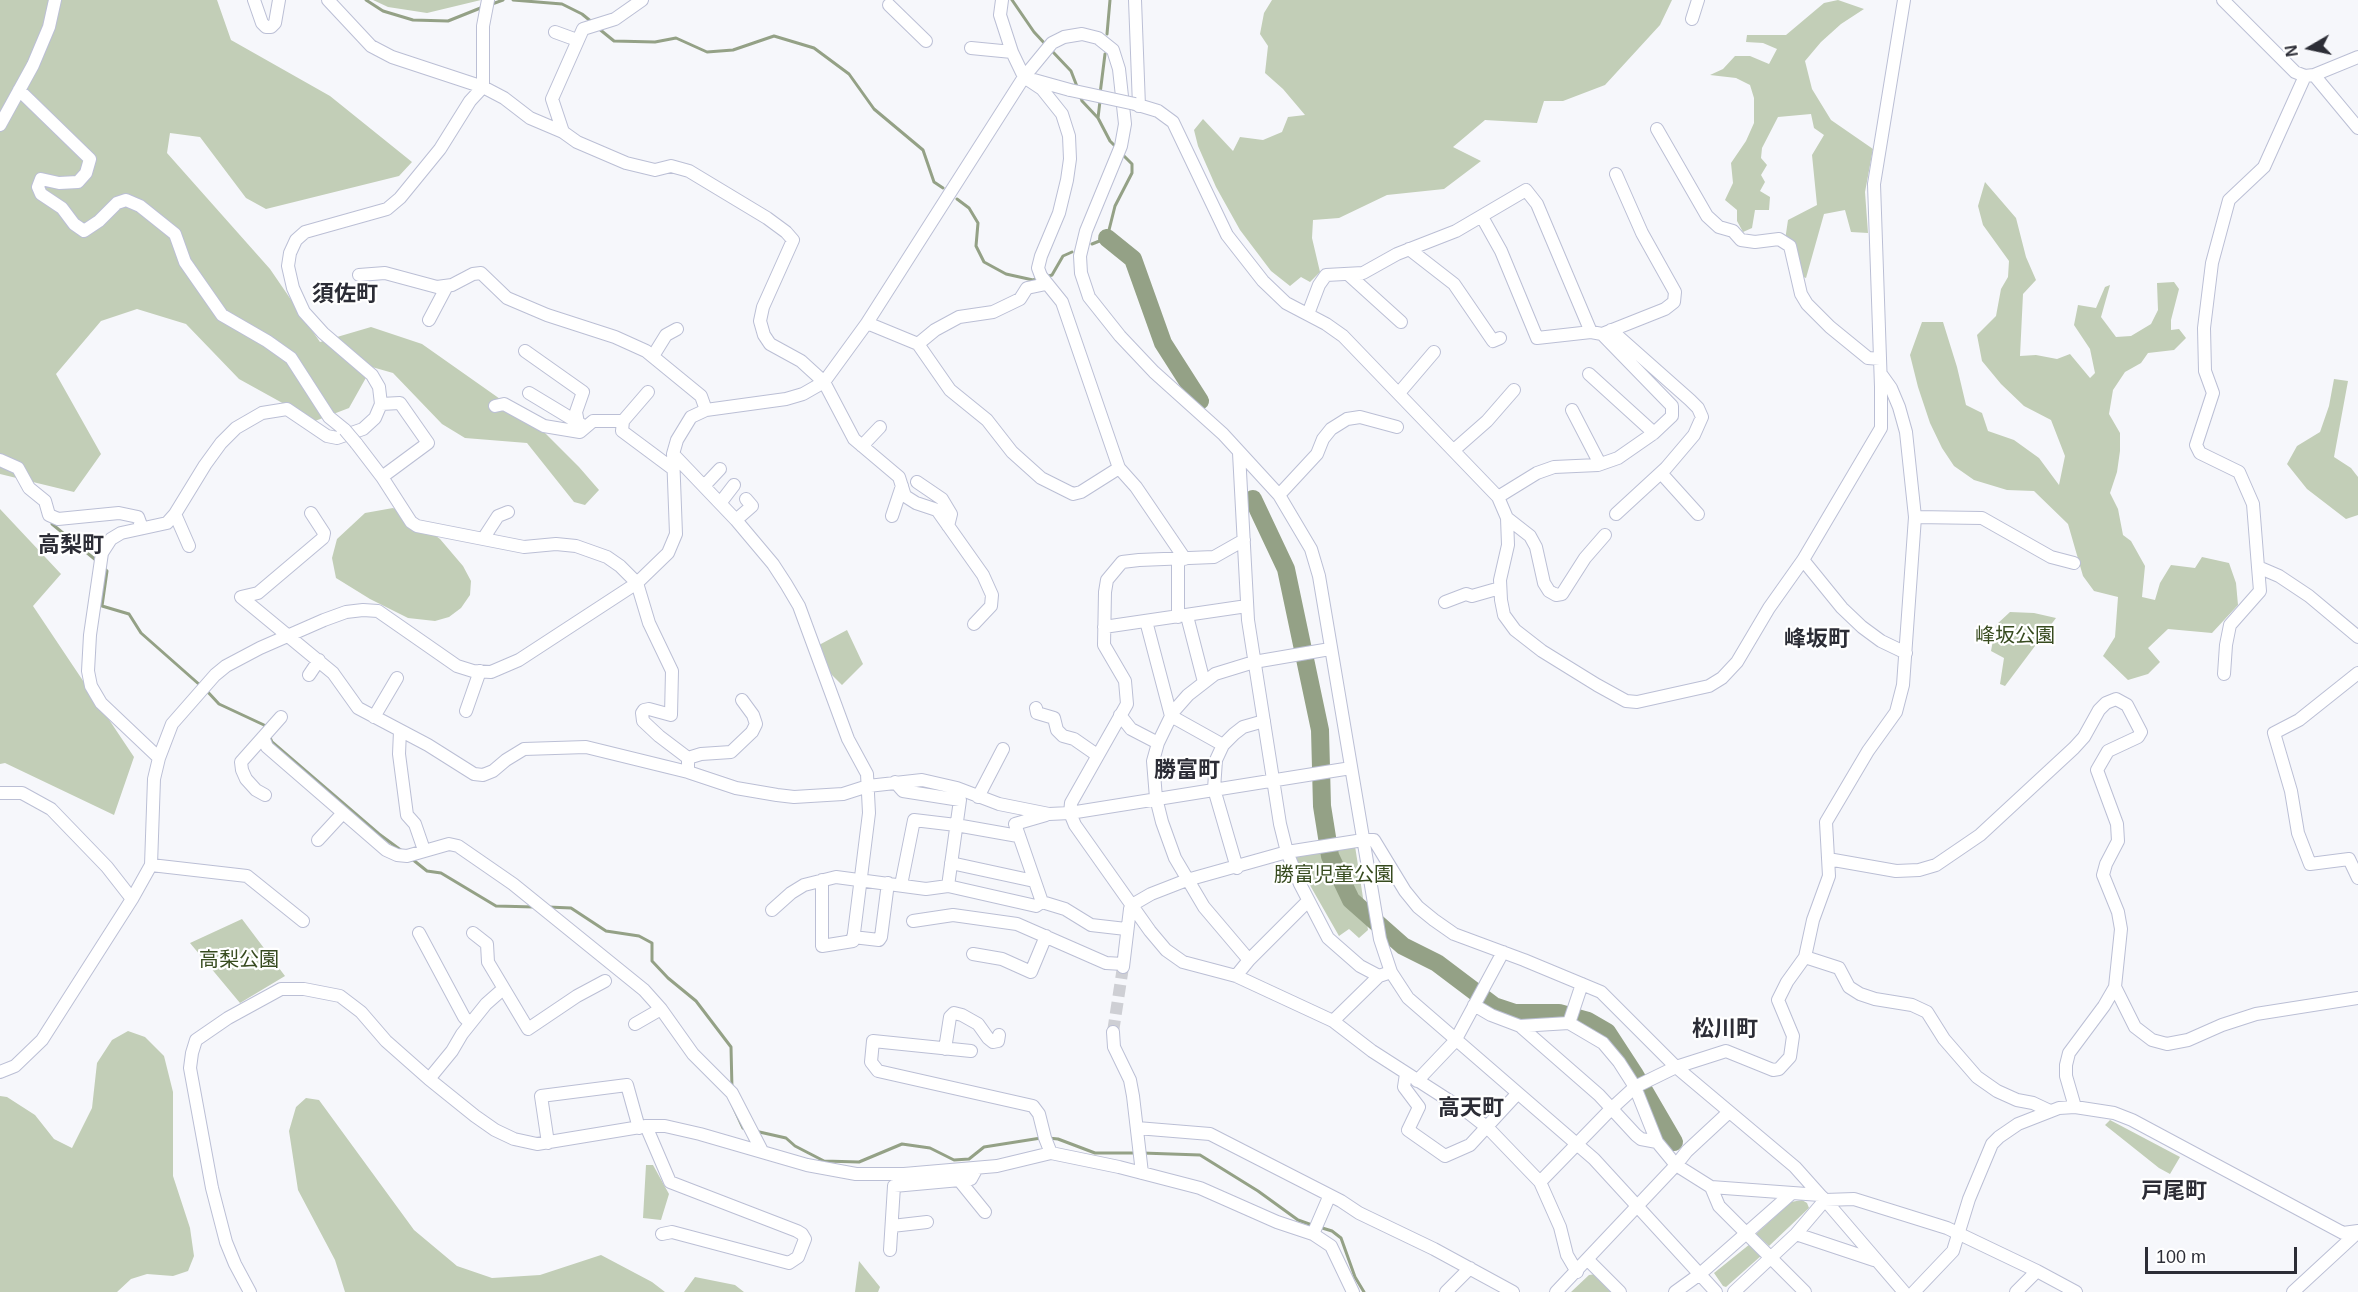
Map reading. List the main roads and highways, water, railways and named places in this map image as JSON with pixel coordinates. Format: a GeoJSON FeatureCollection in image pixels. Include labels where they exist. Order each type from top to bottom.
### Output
{"type":"FeatureCollection","features":[{"type":"Feature","properties":{"kind":"waterway"},"geometry":{"type":"LineString","coordinates":[[366,0],[383,11],[413,20],[448,21],[483,7]]}},
{"type":"Feature","properties":{"kind":"waterway"},"geometry":{"type":"LineString","coordinates":[[492,4],[503,0]]}},
{"type":"Feature","properties":{"kind":"waterway"},"geometry":{"type":"LineString","coordinates":[[513,0],[562,4],[582,14],[593,23]]}},
{"type":"Feature","properties":{"kind":"waterway"},"geometry":{"type":"LineString","coordinates":[[1012,0],[1034,32],[1047,46]]}},
{"type":"Feature","properties":{"kind":"waterway"},"geometry":{"type":"LineString","coordinates":[[1107,34],[1110,0]]}},
{"type":"Feature","properties":{"kind":"waterway"},"geometry":{"type":"LineString","coordinates":[[598,28],[614,41],[655,42],[676,38],[707,52],[733,50],[774,36],[814,48],[849,74],[874,109],[923,150],[934,182],[943,188]]}},
{"type":"Feature","properties":{"kind":"waterway"},"geometry":{"type":"LineString","coordinates":[[1052,51],[1071,71],[1078,89]]}},
{"type":"Feature","properties":{"kind":"waterway"},"geometry":{"type":"LineString","coordinates":[[1100,94],[1105,54]]}},
{"type":"Feature","properties":{"kind":"waterway"},"geometry":{"type":"LineString","coordinates":[[1080,95],[1082,101],[1098,118]]}},
{"type":"Feature","properties":{"kind":"waterway"},"geometry":{"type":"LineString","coordinates":[[1100,101],[1098,118],[1110,141],[1117,148]]}},
{"type":"Feature","properties":{"kind":"waterway"},"geometry":{"type":"LineString","coordinates":[[1092,244],[1107,238],[1115,206],[1132,173],[1132,164],[1121,153]]}},
{"type":"Feature","properties":{"kind":"waterway"},"geometry":{"type":"LineString","coordinates":[[957,199],[969,208],[978,223],[976,246],[984,262],[1006,274],[1033,280],[1039,278]]}},
{"type":"Feature","properties":{"kind":"waterway"},"geometry":{"type":"LineString","coordinates":[[1107,238],[1133,259],[1163,343],[1200,401]]}},
{"type":"Feature","properties":{"kind":"waterway"},"geometry":{"type":"LineString","coordinates":[[1046,277],[1052,275],[1063,256],[1072,252]]}},
{"type":"Feature","properties":{"kind":"waterway"},"geometry":{"type":"LineString","coordinates":[[1253,499],[1286,569],[1320,730],[1322,806],[1330,856],[1351,900],[1403,946],[1437,963],[1494,1006],[1515,1013],[1559,1013],[1588,1021],[1607,1032],[1674,1142]]}},
{"type":"Feature","properties":{"kind":"waterway"},"geometry":{"type":"LineString","coordinates":[[52,524],[97,561]]}},
{"type":"Feature","properties":{"kind":"waterway"},"geometry":{"type":"LineString","coordinates":[[104,568],[107,571],[102,606],[129,614],[141,633],[201,686]]}},
{"type":"Feature","properties":{"kind":"waterway"},"geometry":{"type":"LineString","coordinates":[[206,690],[219,704],[264,725],[267,729]]}},
{"type":"Feature","properties":{"kind":"waterway"},"geometry":{"type":"LineString","coordinates":[[269,735],[272,742],[402,851]]}},
{"type":"Feature","properties":{"kind":"waterway"},"geometry":{"type":"LineString","coordinates":[[412,859],[427,871],[441,873],[496,906],[535,907]]}},
{"type":"Feature","properties":{"kind":"waterway"},"geometry":{"type":"LineString","coordinates":[[548,907],[571,908],[606,931],[639,936],[652,943],[652,961],[668,978],[696,1001],[731,1047],[732,1089]]}},
{"type":"Feature","properties":{"kind":"waterway"},"geometry":{"type":"LineString","coordinates":[[732,1104],[743,1128],[746,1129]]}},
{"type":"Feature","properties":{"kind":"waterway"},"geometry":{"type":"LineString","coordinates":[[755,1131],[786,1138],[795,1146],[824,1161],[859,1162],[902,1144],[930,1148],[954,1160],[969,1159],[984,1147],[1041,1138]]}},
{"type":"Feature","properties":{"kind":"waterway"},"geometry":{"type":"LineString","coordinates":[[1048,1138],[1058,1139],[1095,1153],[1135,1153]]}},
{"type":"Feature","properties":{"kind":"waterway"},"geometry":{"type":"LineString","coordinates":[[1142,1153],[1200,1155],[1258,1191],[1298,1220],[1312,1225]]}},
{"type":"Feature","properties":{"kind":"waterway"},"geometry":{"type":"LineString","coordinates":[[1319,1227],[1332,1231],[1341,1238],[1355,1277],[1364,1292]]}},
{"type":"Feature","properties":{"kind":"tunnel"},"geometry":{"type":"LineString","coordinates":[[1113,1032],[1123,967]]}},
{"type":"Feature","properties":{"kind":"district","name":"須佐町"},"geometry":{"type":"Point","coordinates":[345,295]}},
{"type":"Feature","properties":{"kind":"district","name":"高梨町"},"geometry":{"type":"Point","coordinates":[71,546]}},
{"type":"Feature","properties":{"kind":"district","name":"峰坂町"},"geometry":{"type":"Point","coordinates":[1817,640]}},
{"type":"Feature","properties":{"kind":"district","name":"勝富町"},"geometry":{"type":"Point","coordinates":[1187,771]}},
{"type":"Feature","properties":{"kind":"district","name":"松川町"},"geometry":{"type":"Point","coordinates":[1725,1030]}},
{"type":"Feature","properties":{"kind":"district","name":"高天町"},"geometry":{"type":"Point","coordinates":[1471,1109]}},
{"type":"Feature","properties":{"kind":"district","name":"戸尾町"},"geometry":{"type":"Point","coordinates":[2174,1192]}},
{"type":"Feature","properties":{"kind":"park label","name":"峰坂公園"},"geometry":{"type":"Point","coordinates":[2015,636]}},
{"type":"Feature","properties":{"kind":"park label","name":"勝富児童公園"},"geometry":{"type":"Point","coordinates":[1334,875]}},
{"type":"Feature","properties":{"kind":"park label","name":"高梨公園"},"geometry":{"type":"Point","coordinates":[239,960]}}]}
